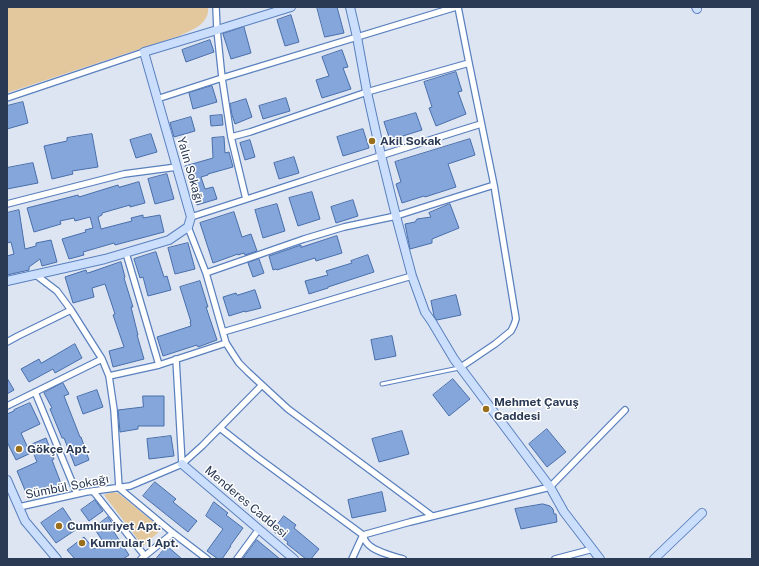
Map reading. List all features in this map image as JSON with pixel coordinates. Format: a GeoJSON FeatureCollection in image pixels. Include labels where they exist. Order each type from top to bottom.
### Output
{"type":"FeatureCollection","features":[{"type":"Feature","properties":{"kind":"street"},"geometry":{"type":"LineString","coordinates":[[216,7],[222,78],[231,137],[246,199]]}},
{"type":"Feature","properties":{"kind":"street"},"geometry":{"type":"LineString","coordinates":[[7,98],[144,52],[291,7]]}},
{"type":"Feature","properties":{"kind":"street"},"geometry":{"type":"LineString","coordinates":[[350,7],[381,155],[412,276],[425,312],[454,359],[550,487],[564,512],[600,559]]}},
{"type":"Feature","properties":{"kind":"street"},"geometry":{"type":"LineString","coordinates":[[157,99],[457,7],[494,185],[516,319],[511,331],[495,344],[461,367]]}},
{"type":"Feature","properties":{"kind":"street","name":"Yalın Sokağı"},"geometry":{"type":"LineString","coordinates":[[144,52],[191,217],[188,227]]}},
{"type":"Feature","properties":{"kind":"street"},"geometry":{"type":"LineString","coordinates":[[231,137],[368,92],[469,63]]}},
{"type":"Feature","properties":{"kind":"street"},"geometry":{"type":"LineString","coordinates":[[191,217],[481,124]]}},
{"type":"Feature","properties":{"kind":"street"},"geometry":{"type":"LineString","coordinates":[[7,204],[124,174],[177,167]]}},
{"type":"Feature","properties":{"kind":"street"},"geometry":{"type":"LineString","coordinates":[[206,273],[297,241],[344,227],[396,216],[494,185]]}},
{"type":"Feature","properties":{"kind":"street"},"geometry":{"type":"LineString","coordinates":[[7,281],[105,259],[170,240],[188,227],[206,273],[226,343],[239,363],[288,408],[432,516]]}},
{"type":"Feature","properties":{"kind":"street"},"geometry":{"type":"LineString","coordinates":[[126,253],[159,365]]}},
{"type":"Feature","properties":{"kind":"street"},"geometry":{"type":"LineString","coordinates":[[36,275],[57,291],[71,310],[102,359],[109,376],[114,410],[119,488],[207,559]]}},
{"type":"Feature","properties":{"kind":"street"},"geometry":{"type":"LineString","coordinates":[[223,332],[412,276]]}},
{"type":"Feature","properties":{"kind":"street"},"geometry":{"type":"LineString","coordinates":[[7,342],[71,310]]}},
{"type":"Feature","properties":{"kind":"street"},"geometry":{"type":"LineString","coordinates":[[109,376],[159,365],[226,343]]}},
{"type":"Feature","properties":{"kind":"street"},"geometry":{"type":"LineString","coordinates":[[7,406],[102,359]]}},
{"type":"Feature","properties":{"kind":"street"},"geometry":{"type":"LineString","coordinates":[[176,359],[182,464]]}},
{"type":"Feature","properties":{"kind":"street"},"geometry":{"type":"LineString","coordinates":[[182,464],[262,385]]}},
{"type":"Feature","properties":{"kind":"street"},"geometry":{"type":"LineString","coordinates":[[35,392],[77,494]]}},
{"type":"Feature","properties":{"kind":"street"},"geometry":{"type":"LineString","coordinates":[[352,559],[363,535],[432,516],[550,487],[625,410]]}},
{"type":"Feature","properties":{"kind":"street"},"geometry":{"type":"LineString","coordinates":[[220,428],[363,535],[370,547],[403,559]]}},
{"type":"Feature","properties":{"kind":"street","name":"Sümbül Sokağı"},"geometry":{"type":"LineString","coordinates":[[19,508],[77,494],[130,486],[182,464]]}},
{"type":"Feature","properties":{"kind":"street","name":"Menderes Caddesi"},"geometry":{"type":"LineString","coordinates":[[182,464],[294,559]]}},
{"type":"Feature","properties":{"kind":"street"},"geometry":{"type":"LineString","coordinates":[[7,480],[9,489],[25,521],[57,559]]}},
{"type":"Feature","properties":{"kind":"street"},"geometry":{"type":"LineString","coordinates":[[93,491],[143,558],[173,533]]}},
{"type":"Feature","properties":{"kind":"street"},"geometry":{"type":"LineString","coordinates":[[654,559],[702,513]]}},
{"type":"Feature","properties":{"kind":"street"},"geometry":{"type":"LineString","coordinates":[[237,559],[259,529]]}},
{"type":"Feature","properties":{"kind":"street"},"geometry":{"type":"LineString","coordinates":[[555,559],[593,549]]}},
{"type":"Feature","properties":{"kind":"lane"},"geometry":{"type":"LineString","coordinates":[[382,384],[461,367]]}},
{"type":"Feature","properties":{"kind":"shaded area"},"geometry":{"type":"Polygon","coordinates":[[[7,7],[208,7],[208,13],[206,18],[199,26],[179,36],[7,93],[7,7]]]}},
{"type":"Feature","properties":{"kind":"shaded area"},"geometry":{"type":"Polygon","coordinates":[[[112,492],[118,493],[162,529],[143,546],[104,495],[112,492]]]}},
{"type":"Feature","properties":{"kind":"building"},"geometry":{"type":"Polygon","coordinates":[[[317,7],[337,7],[344,33],[325,37],[317,7]]]}},
{"type":"Feature","properties":{"kind":"building"},"geometry":{"type":"Polygon","coordinates":[[[291,15],[299,42],[285,46],[277,20],[291,15]]]}},
{"type":"Feature","properties":{"kind":"building"},"geometry":{"type":"Polygon","coordinates":[[[244,27],[251,53],[231,59],[223,34],[244,27]]]}},
{"type":"Feature","properties":{"kind":"building"},"geometry":{"type":"Polygon","coordinates":[[[210,40],[214,52],[186,62],[182,50],[210,40]]]}},
{"type":"Feature","properties":{"kind":"building"},"geometry":{"type":"Polygon","coordinates":[[[342,50],[348,67],[343,68],[351,89],[322,98],[316,80],[329,76],[322,57],[342,50]]]}},
{"type":"Feature","properties":{"kind":"building"},"geometry":{"type":"Polygon","coordinates":[[[456,72],[462,91],[458,92],[466,114],[436,126],[429,108],[432,107],[424,82],[456,72]]]}},
{"type":"Feature","properties":{"kind":"building"},"geometry":{"type":"Polygon","coordinates":[[[212,86],[217,102],[193,109],[189,93],[212,86]]]}},
{"type":"Feature","properties":{"kind":"building"},"geometry":{"type":"Polygon","coordinates":[[[286,98],[290,111],[263,119],[259,106],[286,98]]]}},
{"type":"Feature","properties":{"kind":"building"},"geometry":{"type":"Polygon","coordinates":[[[246,99],[252,117],[235,124],[230,104],[246,99]]]}},
{"type":"Feature","properties":{"kind":"building"},"geometry":{"type":"Polygon","coordinates":[[[23,102],[28,123],[7,129],[7,106],[23,102]]]}},
{"type":"Feature","properties":{"kind":"building"},"geometry":{"type":"Polygon","coordinates":[[[416,113],[422,130],[390,140],[384,122],[416,113]]]}},
{"type":"Feature","properties":{"kind":"building"},"geometry":{"type":"Polygon","coordinates":[[[222,115],[223,125],[211,126],[210,116],[222,115]]]}},
{"type":"Feature","properties":{"kind":"building"},"geometry":{"type":"Polygon","coordinates":[[[191,117],[195,131],[174,137],[170,123],[191,117]]]}},
{"type":"Feature","properties":{"kind":"building"},"geometry":{"type":"Polygon","coordinates":[[[363,129],[369,148],[343,156],[337,137],[363,129]]]}},
{"type":"Feature","properties":{"kind":"building"},"geometry":{"type":"Polygon","coordinates":[[[92,134],[98,167],[72,171],[73,174],[52,179],[44,146],[67,141],[67,138],[92,134]]]}},
{"type":"Feature","properties":{"kind":"building"},"geometry":{"type":"Polygon","coordinates":[[[151,134],[157,152],[136,158],[130,140],[151,134]]]}},
{"type":"Feature","properties":{"kind":"building"},"geometry":{"type":"Polygon","coordinates":[[[224,137],[225,153],[229,152],[233,167],[201,177],[205,189],[213,187],[217,199],[197,205],[185,166],[213,158],[212,138],[224,137]]]}},
{"type":"Feature","properties":{"kind":"building"},"geometry":{"type":"Polygon","coordinates":[[[470,139],[475,155],[448,164],[456,187],[402,203],[396,184],[401,182],[395,162],[470,139]]]}},
{"type":"Feature","properties":{"kind":"building"},"geometry":{"type":"Polygon","coordinates":[[[250,140],[255,157],[245,160],[240,143],[250,140]]]}},
{"type":"Feature","properties":{"kind":"building"},"geometry":{"type":"Polygon","coordinates":[[[294,157],[299,173],[279,179],[274,163],[294,157]]]}},
{"type":"Feature","properties":{"kind":"building"},"geometry":{"type":"Polygon","coordinates":[[[33,163],[38,183],[7,189],[7,168],[33,163]]]}},
{"type":"Feature","properties":{"kind":"building"},"geometry":{"type":"Polygon","coordinates":[[[167,174],[174,199],[155,204],[148,179],[167,174]]]}},
{"type":"Feature","properties":{"kind":"building"},"geometry":{"type":"Polygon","coordinates":[[[139,182],[145,203],[130,207],[130,205],[102,213],[102,215],[98,217],[101,229],[132,221],[131,218],[143,215],[143,218],[160,215],[164,232],[115,245],[114,243],[83,252],[84,255],[69,259],[62,239],[86,232],[85,230],[93,228],[90,217],[75,221],[74,218],[60,221],[61,224],[34,232],[27,208],[78,195],[79,197],[118,185],[119,187],[139,182]]]}},
{"type":"Feature","properties":{"kind":"building"},"geometry":{"type":"Polygon","coordinates":[[[312,192],[320,219],[298,226],[289,198],[312,192]]]}},
{"type":"Feature","properties":{"kind":"building"},"geometry":{"type":"Polygon","coordinates":[[[353,200],[358,216],[336,223],[331,207],[353,200]]]}},
{"type":"Feature","properties":{"kind":"building"},"geometry":{"type":"Polygon","coordinates":[[[277,204],[285,231],[263,238],[255,210],[277,204]]]}},
{"type":"Feature","properties":{"kind":"building"},"geometry":{"type":"Polygon","coordinates":[[[450,204],[459,228],[432,239],[432,243],[410,249],[405,224],[415,222],[417,219],[431,217],[429,213],[450,204]]]}},
{"type":"Feature","properties":{"kind":"building"},"geometry":{"type":"Polygon","coordinates":[[[19,210],[25,249],[36,246],[36,243],[51,240],[57,262],[42,266],[40,259],[29,267],[29,270],[7,275],[7,256],[14,254],[11,242],[7,243],[7,213],[19,210]]]}},
{"type":"Feature","properties":{"kind":"building"},"geometry":{"type":"Polygon","coordinates":[[[234,212],[242,237],[251,234],[257,251],[245,255],[244,253],[238,254],[213,263],[200,223],[234,212]]]}},
{"type":"Feature","properties":{"kind":"building"},"geometry":{"type":"Polygon","coordinates":[[[337,236],[342,253],[316,261],[315,258],[273,270],[269,256],[301,245],[301,247],[337,236]]]}},
{"type":"Feature","properties":{"kind":"building"},"geometry":{"type":"Polygon","coordinates":[[[188,243],[195,269],[175,274],[168,248],[188,243]]]}},
{"type":"Feature","properties":{"kind":"building"},"geometry":{"type":"Polygon","coordinates":[[[156,252],[164,277],[167,276],[171,290],[148,296],[143,277],[140,278],[134,259],[156,252]]]}},
{"type":"Feature","properties":{"kind":"building"},"geometry":{"type":"Polygon","coordinates":[[[368,255],[374,272],[309,294],[305,281],[328,275],[326,271],[352,263],[351,261],[368,255]]]}},
{"type":"Feature","properties":{"kind":"building"},"geometry":{"type":"Polygon","coordinates":[[[259,259],[264,273],[253,277],[248,263],[259,259]]]}},
{"type":"Feature","properties":{"kind":"building"},"geometry":{"type":"Polygon","coordinates":[[[121,262],[124,278],[133,307],[131,307],[144,359],[113,367],[109,351],[124,347],[113,315],[115,314],[105,284],[92,288],[94,297],[73,303],[65,277],[86,270],[87,273],[121,262]]]}},
{"type":"Feature","properties":{"kind":"building"},"geometry":{"type":"Polygon","coordinates":[[[200,281],[208,307],[206,307],[217,340],[198,347],[197,345],[163,356],[157,337],[191,326],[180,287],[200,281]]]}},
{"type":"Feature","properties":{"kind":"building"},"geometry":{"type":"Polygon","coordinates":[[[255,290],[261,308],[229,316],[223,297],[255,290]]]}},
{"type":"Feature","properties":{"kind":"building"},"geometry":{"type":"Polygon","coordinates":[[[456,295],[461,315],[437,320],[434,316],[431,301],[456,295]]]}},
{"type":"Feature","properties":{"kind":"building"},"geometry":{"type":"Polygon","coordinates":[[[392,336],[396,356],[375,360],[371,340],[392,336]]]}},
{"type":"Feature","properties":{"kind":"building"},"geometry":{"type":"Polygon","coordinates":[[[75,344],[82,358],[55,373],[53,369],[29,382],[21,369],[39,359],[41,363],[75,344]]]}},
{"type":"Feature","properties":{"kind":"building"},"geometry":{"type":"Polygon","coordinates":[[[7,378],[14,390],[7,394],[7,378]]]}},
{"type":"Feature","properties":{"kind":"building"},"geometry":{"type":"Polygon","coordinates":[[[453,379],[470,399],[449,416],[433,395],[453,379]]]}},
{"type":"Feature","properties":{"kind":"building"},"geometry":{"type":"Polygon","coordinates":[[[63,383],[69,394],[64,396],[89,460],[75,466],[50,409],[52,408],[44,393],[63,383]]]}},
{"type":"Feature","properties":{"kind":"building"},"geometry":{"type":"Polygon","coordinates":[[[97,390],[103,407],[83,414],[77,397],[97,390]]]}},
{"type":"Feature","properties":{"kind":"building"},"geometry":{"type":"Polygon","coordinates":[[[143,396],[164,396],[164,426],[138,426],[138,429],[120,432],[118,410],[143,407],[143,396]]]}},
{"type":"Feature","properties":{"kind":"building"},"geometry":{"type":"Polygon","coordinates":[[[30,403],[40,424],[21,433],[27,446],[46,438],[54,459],[52,460],[62,486],[47,492],[45,487],[27,495],[17,471],[37,462],[33,452],[16,460],[7,442],[7,414],[30,403]]]}},
{"type":"Feature","properties":{"kind":"building"},"geometry":{"type":"Polygon","coordinates":[[[547,429],[566,452],[547,467],[529,444],[547,429]]]}},
{"type":"Feature","properties":{"kind":"building"},"geometry":{"type":"Polygon","coordinates":[[[402,431],[409,454],[379,462],[372,439],[402,431]]]}},
{"type":"Feature","properties":{"kind":"building"},"geometry":{"type":"Polygon","coordinates":[[[171,436],[174,456],[149,459],[147,439],[171,436]]]}},
{"type":"Feature","properties":{"kind":"building"},"geometry":{"type":"Polygon","coordinates":[[[155,482],[176,499],[173,502],[197,521],[188,532],[143,496],[155,482]]]}},
{"type":"Feature","properties":{"kind":"building"},"geometry":{"type":"Polygon","coordinates":[[[382,492],[386,511],[352,518],[348,500],[382,492]]]}},
{"type":"Feature","properties":{"kind":"building"},"geometry":{"type":"Polygon","coordinates":[[[95,500],[103,511],[89,521],[81,510],[95,500]]]}},
{"type":"Feature","properties":{"kind":"building"},"geometry":{"type":"Polygon","coordinates":[[[214,502],[228,513],[226,515],[243,528],[222,559],[218,559],[207,551],[223,529],[206,516],[214,502]]]}},
{"type":"Feature","properties":{"kind":"building"},"geometry":{"type":"Polygon","coordinates":[[[543,504],[550,506],[553,509],[554,514],[556,514],[557,522],[521,529],[515,509],[543,504]]]}},
{"type":"Feature","properties":{"kind":"building","name":"Cumhuriyet Apt."},"geometry":{"type":"Polygon","coordinates":[[[63,508],[77,529],[56,543],[41,523],[63,508]]]}},
{"type":"Feature","properties":{"kind":"building"},"geometry":{"type":"Polygon","coordinates":[[[284,516],[296,525],[294,528],[319,549],[311,559],[306,559],[287,544],[288,542],[273,531],[284,516]]]}},
{"type":"Feature","properties":{"kind":"building"},"geometry":{"type":"Polygon","coordinates":[[[108,517],[115,527],[112,529],[129,555],[123,559],[75,559],[67,550],[84,537],[94,549],[104,543],[94,528],[108,517]]]}},
{"type":"Feature","properties":{"kind":"building"},"geometry":{"type":"Polygon","coordinates":[[[257,540],[280,559],[243,559],[257,540]]]}},
{"type":"Feature","properties":{"kind":"building"},"geometry":{"type":"Polygon","coordinates":[[[167,546],[182,559],[156,559],[167,546]]]}},
{"type":"Feature","properties":{"kind":"place","name":"Akil Sokak"},"geometry":{"type":"Point","coordinates":[372,141]}},
{"type":"Feature","properties":{"kind":"place","name":"Mehmet Çavuş Caddesi"},"geometry":{"type":"Point","coordinates":[486,409]}},
{"type":"Feature","properties":{"kind":"place","name":"Gökçe Apt."},"geometry":{"type":"Point","coordinates":[19,449]}},
{"type":"Feature","properties":{"kind":"place","name":"Cumhuriyet Apt."},"geometry":{"type":"Point","coordinates":[59,526]}},
{"type":"Feature","properties":{"kind":"place","name":"Kumrular 1 Apt."},"geometry":{"type":"Point","coordinates":[82,543]}}]}
